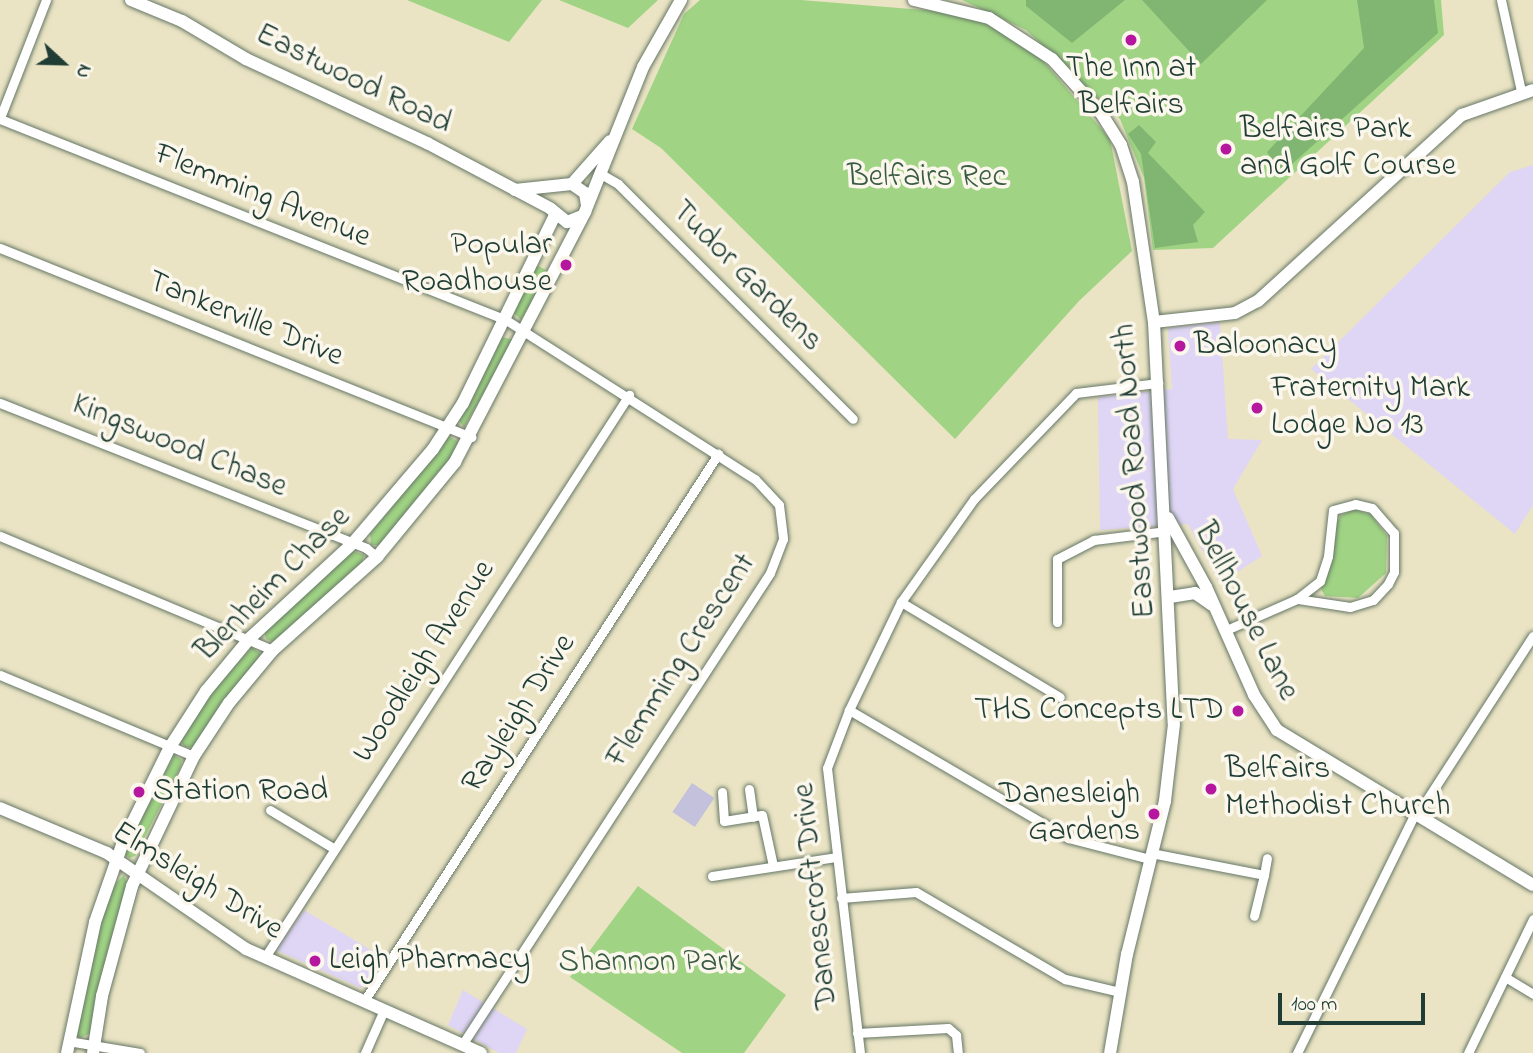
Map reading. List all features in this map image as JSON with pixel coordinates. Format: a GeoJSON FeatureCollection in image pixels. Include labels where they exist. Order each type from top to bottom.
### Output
{"type":"FeatureCollection","features":[{"type":"Feature","properties":{"kind":"street"},"geometry":{"type":"LineString","coordinates":[[0,119],[46,0]]}},
{"type":"Feature","properties":{"kind":"street","name":"Eastwood Road"},"geometry":{"type":"LineString","coordinates":[[131,0],[182,21],[246,59],[427,143],[552,211]]}},
{"type":"Feature","properties":{"kind":"street"},"geometry":{"type":"LineString","coordinates":[[557,188],[552,211],[567,222],[585,211],[615,135],[669,15],[681,0]]}},
{"type":"Feature","properties":{"kind":"street","name":"Eastwood Road North"},"geometry":{"type":"LineString","coordinates":[[914,0],[962,9],[1012,30],[1052,59],[1101,113],[1121,145],[1133,182],[1154,322],[1170,597],[1173,750],[1120,992],[1110,1053]]}},
{"type":"Feature","properties":{"kind":"street"},"geometry":{"type":"LineString","coordinates":[[1154,322],[1235,313],[1258,301],[1462,114],[1527,90],[1501,0]]}},
{"type":"Feature","properties":{"kind":"street","name":"Flemming Avenue"},"geometry":{"type":"LineString","coordinates":[[0,119],[506,320]]}},
{"type":"Feature","properties":{"kind":"street"},"geometry":{"type":"LineString","coordinates":[[515,190],[557,188],[572,184],[598,160],[615,135]]}},
{"type":"Feature","properties":{"kind":"street","name":"Tudor Gardens"},"geometry":{"type":"LineString","coordinates":[[601,174],[618,184],[853,419]]}},
{"type":"Feature","properties":{"kind":"street"},"geometry":{"type":"LineString","coordinates":[[572,184],[585,193],[585,211]]}},
{"type":"Feature","properties":{"kind":"street","name":"Blenheim Chase"},"geometry":{"type":"LineString","coordinates":[[68,1047],[82,968],[117,860],[170,747],[206,691],[250,638],[353,543],[448,427],[506,320],[552,211]]}},
{"type":"Feature","properties":{"kind":"street","name":"Blenheim Chase"},"geometry":{"type":"LineString","coordinates":[[94,1049],[112,956],[137,873],[194,756],[229,703],[273,650],[377,557],[432,494],[471,437],[585,211]]}},
{"type":"Feature","properties":{"kind":"street","name":"Tankerville Drive"},"geometry":{"type":"LineString","coordinates":[[0,248],[471,437]]}},
{"type":"Feature","properties":{"kind":"street","name":"Flemming Crescent"},"geometry":{"type":"LineString","coordinates":[[462,1045],[780,556],[784,522],[779,505],[769,490],[527,330],[506,320]]}},
{"type":"Feature","properties":{"kind":"street","name":"Danescroft Drive"},"geometry":{"type":"LineString","coordinates":[[859,1053],[827,768],[849,710],[901,602],[974,499],[1066,400],[1088,389],[1158,383]]}},
{"type":"Feature","properties":{"kind":"street","name":"Woodleigh Avenue"},"geometry":{"type":"LineString","coordinates":[[265,957],[332,848],[629,396]]}},
{"type":"Feature","properties":{"kind":"street","name":"Kingswood Chase"},"geometry":{"type":"LineString","coordinates":[[0,402],[353,543],[377,557]]}},
{"type":"Feature","properties":{"kind":"street","name":"Rayleigh Drive"},"geometry":{"type":"LineString","coordinates":[[364,1001],[718,454]]}},
{"type":"Feature","properties":{"kind":"street"},"geometry":{"type":"LineString","coordinates":[[1224,631],[1297,599],[1320,581],[1328,556],[1333,510],[1355,504],[1372,508],[1394,533],[1394,572],[1388,584],[1373,600],[1350,607],[1297,599]]}},
{"type":"Feature","properties":{"kind":"street","name":"Bellhouse Lane"},"geometry":{"type":"LineString","coordinates":[[1165,512],[1201,578],[1254,695],[1277,730],[1533,885]]}},
{"type":"Feature","properties":{"kind":"street"},"geometry":{"type":"LineString","coordinates":[[1057,622],[1057,559],[1094,540],[1166,531]]}},
{"type":"Feature","properties":{"kind":"street"},"geometry":{"type":"LineString","coordinates":[[0,536],[250,638],[273,650]]}},
{"type":"Feature","properties":{"kind":"street"},"geometry":{"type":"LineString","coordinates":[[1168,556],[1186,552]]}},
{"type":"Feature","properties":{"kind":"street"},"geometry":{"type":"LineString","coordinates":[[1195,593],[1201,578]]}},
{"type":"Feature","properties":{"kind":"street"},"geometry":{"type":"LineString","coordinates":[[1170,597],[1195,593],[1212,605]]}},
{"type":"Feature","properties":{"kind":"street"},"geometry":{"type":"LineString","coordinates":[[901,602],[1060,697]]}},
{"type":"Feature","properties":{"kind":"street"},"geometry":{"type":"LineString","coordinates":[[1297,1053],[1416,814],[1533,636]]}},
{"type":"Feature","properties":{"kind":"street"},"geometry":{"type":"LineString","coordinates":[[0,675],[194,756]]}},
{"type":"Feature","properties":{"kind":"street"},"geometry":{"type":"LineString","coordinates":[[849,710],[1068,838],[1150,856],[1264,875]]}},
{"type":"Feature","properties":{"kind":"street"},"geometry":{"type":"LineString","coordinates":[[749,789],[752,817]]}},
{"type":"Feature","properties":{"kind":"street"},"geometry":{"type":"LineString","coordinates":[[722,792],[724,821],[762,816],[772,866]]}},
{"type":"Feature","properties":{"kind":"street","name":"Elmsleigh Drive"},"geometry":{"type":"LineString","coordinates":[[0,808],[117,860],[246,949],[481,1053]]}},
{"type":"Feature","properties":{"kind":"street"},"geometry":{"type":"LineString","coordinates":[[270,810],[332,848]]}},
{"type":"Feature","properties":{"kind":"street"},"geometry":{"type":"LineString","coordinates":[[712,876],[836,857]]}},
{"type":"Feature","properties":{"kind":"street"},"geometry":{"type":"LineString","coordinates":[[1254,916],[1267,858]]}},
{"type":"Feature","properties":{"kind":"street"},"geometry":{"type":"LineString","coordinates":[[841,898],[916,892],[1065,979],[1120,992]]}},
{"type":"Feature","properties":{"kind":"street"},"geometry":{"type":"LineString","coordinates":[[1468,1053],[1533,919]]}},
{"type":"Feature","properties":{"kind":"street"},"geometry":{"type":"LineString","coordinates":[[1505,978],[1533,994]]}},
{"type":"Feature","properties":{"kind":"street"},"geometry":{"type":"LineString","coordinates":[[365,1053],[384,1010]]}},
{"type":"Feature","properties":{"kind":"street"},"geometry":{"type":"LineString","coordinates":[[857,1033],[948,1028],[956,1035],[958,1053]]}},
{"type":"Feature","properties":{"kind":"street"},"geometry":{"type":"LineString","coordinates":[[68,1047],[141,1053]]}},
{"type":"Feature","properties":{"kind":"shaded area"},"geometry":{"type":"Polygon","coordinates":[[[1533,165],[1533,505],[1515,534],[1311,369],[1510,172],[1533,165]]]}},
{"type":"Feature","properties":{"kind":"shaded area"},"geometry":{"type":"Polygon","coordinates":[[[1220,322],[1228,439],[1262,440],[1233,489],[1262,556],[1220,583],[1188,524],[1100,530],[1098,397],[1172,389],[1168,328],[1220,322]]]}},
{"type":"Feature","properties":{"kind":"shaded area"},"geometry":{"type":"Polygon","coordinates":[[[692,783],[714,798],[695,827],[672,812],[692,783]]]}},
{"type":"Feature","properties":{"kind":"shaded area"},"geometry":{"type":"Polygon","coordinates":[[[304,910],[381,956],[361,988],[276,950],[304,910]]]}},
{"type":"Feature","properties":{"kind":"shaded area"},"geometry":{"type":"Polygon","coordinates":[[[463,990],[527,1029],[516,1053],[499,1053],[448,1025],[463,990]]]}},
{"type":"Feature","properties":{"kind":"green space"},"geometry":{"type":"Polygon","coordinates":[[[407,0],[542,0],[509,42],[407,0]]]}},
{"type":"Feature","properties":{"kind":"green space"},"geometry":{"type":"Polygon","coordinates":[[[559,0],[658,0],[628,28],[559,0]]]}},
{"type":"Feature","properties":{"kind":"green space","name":"Belfairs Rec"},"geometry":{"type":"Polygon","coordinates":[[[700,0],[801,0],[960,13],[1027,42],[1110,139],[1132,251],[1079,301],[955,439],[661,148],[632,129],[684,14],[700,0]]]}},
{"type":"Feature","properties":{"kind":"green space","name":"Belfairs Park and Golf Course"},"geometry":{"type":"Polygon","coordinates":[[[962,0],[1441,0],[1444,35],[1213,248],[1153,250],[1144,178],[1120,119],[1026,30],[962,0]]]}},
{"type":"Feature","properties":{"kind":"green space"},"geometry":{"type":"Polygon","coordinates":[[[1026,0],[1125,0],[1072,43],[1026,6],[1026,0]]]}},
{"type":"Feature","properties":{"kind":"green space"},"geometry":{"type":"Polygon","coordinates":[[[1142,0],[1267,0],[1201,64],[1142,0]]]}},
{"type":"Feature","properties":{"kind":"green space"},"geometry":{"type":"Polygon","coordinates":[[[1357,0],[1434,0],[1438,33],[1281,174],[1267,152],[1364,48],[1357,0]]]}},
{"type":"Feature","properties":{"kind":"green space"},"geometry":{"type":"Polygon","coordinates":[[[1139,125],[1156,142],[1148,153],[1205,212],[1193,225],[1198,242],[1155,248],[1141,154],[1128,134],[1139,125]]]}},
{"type":"Feature","properties":{"kind":"green space"},"geometry":{"type":"Polygon","coordinates":[[[536,265],[550,272],[521,320],[513,312],[536,265]]]}},
{"type":"Feature","properties":{"kind":"green space"},"geometry":{"type":"Polygon","coordinates":[[[501,337],[516,340],[464,427],[458,420],[501,337]]]}},
{"type":"Feature","properties":{"kind":"green space"},"geometry":{"type":"Polygon","coordinates":[[[448,436],[459,442],[444,469],[381,545],[371,545],[370,534],[448,436]]]}},
{"type":"Feature","properties":{"kind":"green space"},"geometry":{"type":"Polygon","coordinates":[[[1355,509],[1371,515],[1387,536],[1386,573],[1358,598],[1325,596],[1321,589],[1332,561],[1332,531],[1341,515],[1355,509]]]}},
{"type":"Feature","properties":{"kind":"green space"},"geometry":{"type":"Polygon","coordinates":[[[353,551],[364,555],[362,565],[273,642],[266,639],[264,631],[353,551]]]}},
{"type":"Feature","properties":{"kind":"green space"},"geometry":{"type":"Polygon","coordinates":[[[252,647],[261,654],[256,662],[193,747],[185,747],[180,741],[215,688],[252,647]]]}},
{"type":"Feature","properties":{"kind":"green space"},"geometry":{"type":"Polygon","coordinates":[[[174,755],[182,760],[180,768],[135,856],[129,858],[124,853],[174,755]]]}},
{"type":"Feature","properties":{"kind":"green space"},"geometry":{"type":"Polygon","coordinates":[[[124,875],[127,883],[91,1033],[80,1038],[76,1035],[96,936],[112,887],[124,875]]]}},
{"type":"Feature","properties":{"kind":"green space","name":"Shannon Park"},"geometry":{"type":"Polygon","coordinates":[[[638,886],[786,995],[744,1053],[682,1053],[570,977],[638,886]]]}},
{"type":"Feature","properties":{"kind":"place","name":"The Inn at Belfairs"},"geometry":{"type":"Point","coordinates":[1131,40]}},
{"type":"Feature","properties":{"kind":"place","name":"Belfairs Park and Golf Course"},"geometry":{"type":"Point","coordinates":[1226,149]}},
{"type":"Feature","properties":{"kind":"place","name":"Popular Roadhouse"},"geometry":{"type":"Point","coordinates":[566,265]}},
{"type":"Feature","properties":{"kind":"place","name":"Baloonacy"},"geometry":{"type":"Point","coordinates":[1180,346]}},
{"type":"Feature","properties":{"kind":"place","name":"Fraternity Mark Lodge No 13"},"geometry":{"type":"Point","coordinates":[1257,408]}},
{"type":"Feature","properties":{"kind":"place","name":"THS Concepts LTD"},"geometry":{"type":"Point","coordinates":[1238,711]}},
{"type":"Feature","properties":{"kind":"place","name":"Belfairs Methodist Church"},"geometry":{"type":"Point","coordinates":[1211,789]}},
{"type":"Feature","properties":{"kind":"place","name":"Station Road"},"geometry":{"type":"Point","coordinates":[139,792]}},
{"type":"Feature","properties":{"kind":"place","name":"Danesleigh Gardens"},"geometry":{"type":"Point","coordinates":[1154,814]}},
{"type":"Feature","properties":{"kind":"place","name":"Leigh Pharmacy"},"geometry":{"type":"Point","coordinates":[315,961]}}]}
